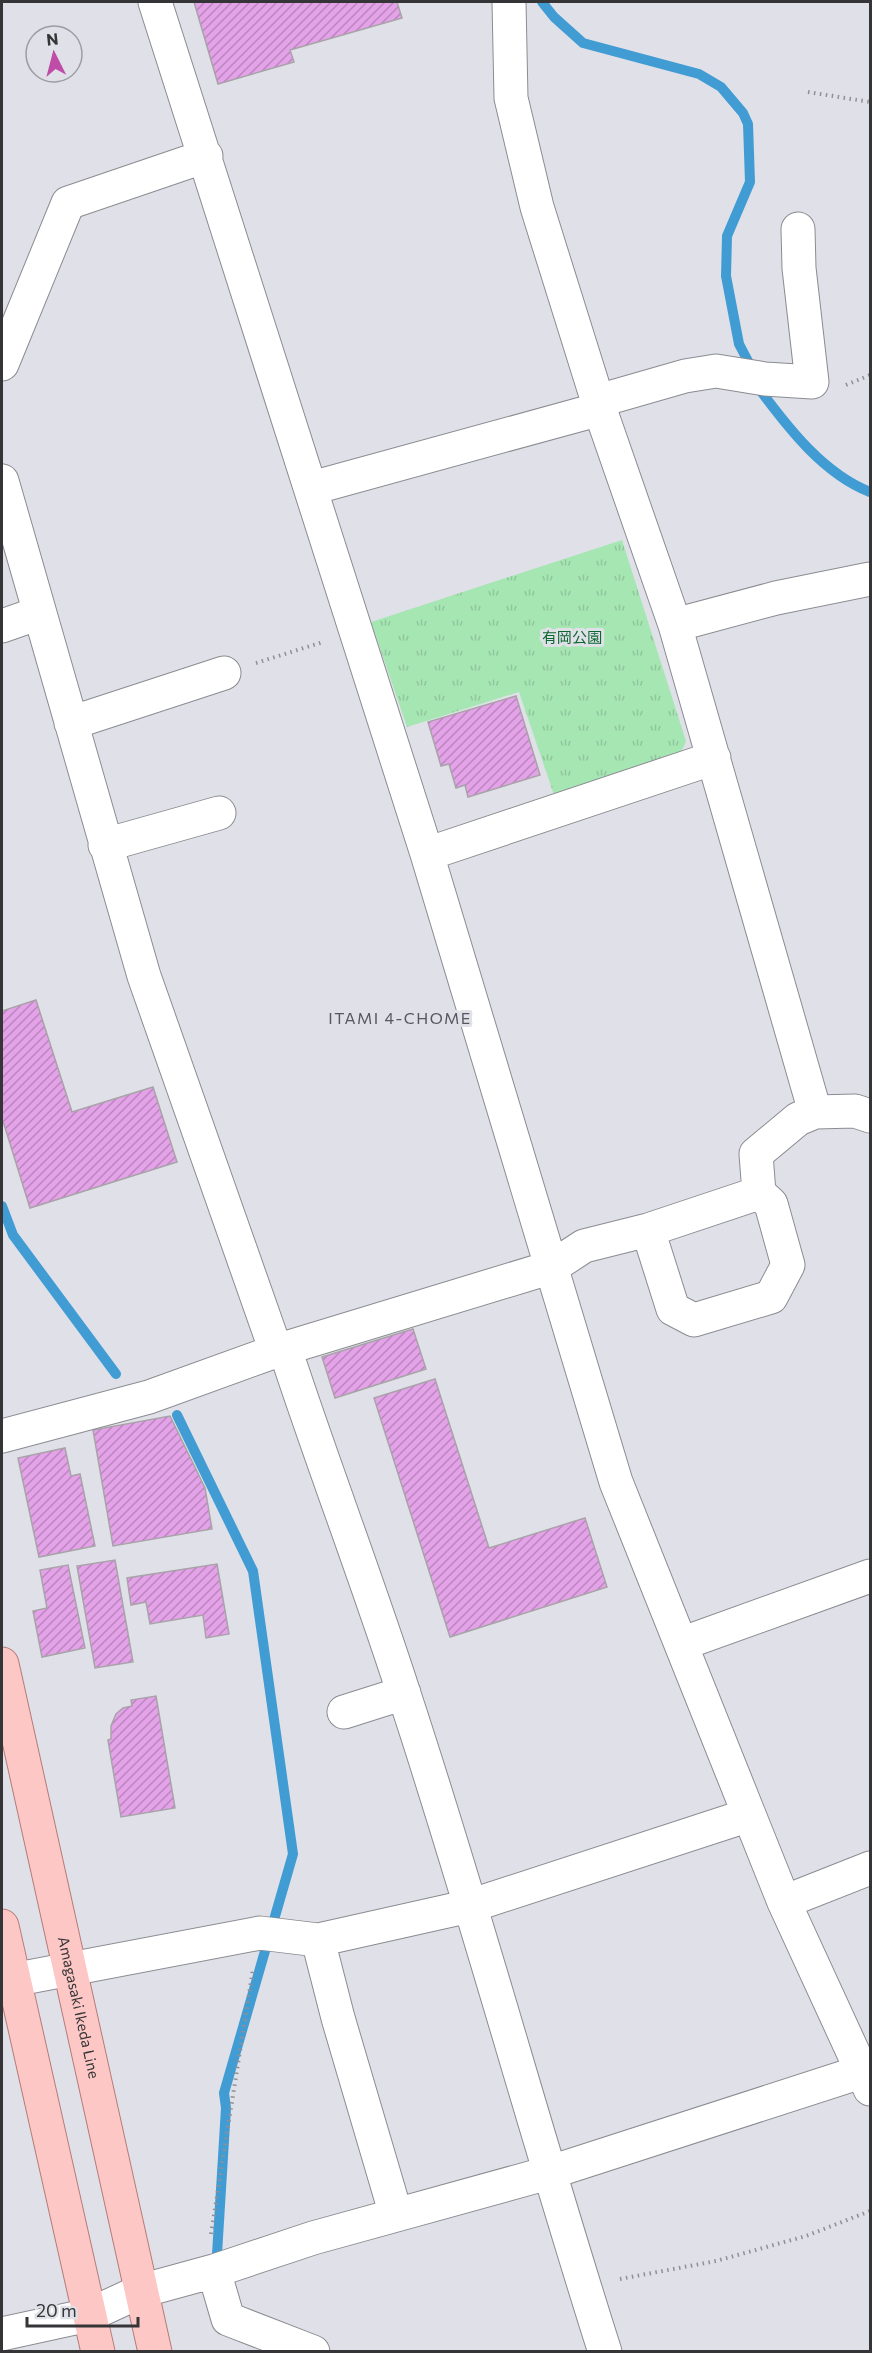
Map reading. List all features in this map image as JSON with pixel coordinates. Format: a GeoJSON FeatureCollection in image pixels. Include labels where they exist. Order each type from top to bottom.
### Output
{"type":"FeatureCollection","features":[{"type":"Feature","properties":{"kind":"main road","name":"Amagasaki Ikeda Line"},"geometry":{"type":"LineString","coordinates":[[2,1664],[155,2352]]}},
{"type":"Feature","properties":{"kind":"main road"},"geometry":{"type":"LineString","coordinates":[[2,1926],[7,1981],[98,2352]]}},
{"type":"Feature","properties":{"kind":"street"},"geometry":{"type":"LineString","coordinates":[[2,2334],[89,2315],[141,2291],[214,2271],[313,2238],[548,2173],[867,2077],[784,1902],[616,1482],[427,854],[155,2]]}},
{"type":"Feature","properties":{"kind":"street"},"geometry":{"type":"LineString","coordinates":[[509,2],[511,98],[537,207],[599,405],[675,625],[815,1112]]}},
{"type":"Feature","properties":{"kind":"street"},"geometry":{"type":"LineString","coordinates":[[2,364],[68,203],[206,156]]}},
{"type":"Feature","properties":{"kind":"street"},"geometry":{"type":"LineString","coordinates":[[312,488],[701,374],[725,371],[756,378],[812,382],[799,268],[798,229]]}},
{"type":"Feature","properties":{"kind":"street"},"geometry":{"type":"LineString","coordinates":[[2,481],[144,976],[404,1693],[470,1906],[548,2173],[605,2352]]}},
{"type":"Feature","properties":{"kind":"street"},"geometry":{"type":"LineString","coordinates":[[675,625],[776,598],[870,579]]}},
{"type":"Feature","properties":{"kind":"street"},"geometry":{"type":"LineString","coordinates":[[2,626],[39,614]]}},
{"type":"Feature","properties":{"kind":"street"},"geometry":{"type":"LineString","coordinates":[[71,723],[224,673]]}},
{"type":"Feature","properties":{"kind":"street"},"geometry":{"type":"LineString","coordinates":[[427,854],[714,758]]}},
{"type":"Feature","properties":{"kind":"street"},"geometry":{"type":"LineString","coordinates":[[105,845],[219,813]]}},
{"type":"Feature","properties":{"kind":"street"},"geometry":{"type":"LineString","coordinates":[[648,1230],[673,1309],[694,1320],[771,1297],[788,1265],[771,1204],[759,1193],[756,1154],[798,1119],[815,1112],[855,1111],[870,1116]]}},
{"type":"Feature","properties":{"kind":"street"},"geometry":{"type":"LineString","coordinates":[[2,1436],[149,1397],[281,1350],[552,1267],[584,1246],[648,1230],[759,1193]]}},
{"type":"Feature","properties":{"kind":"street"},"geometry":{"type":"LineString","coordinates":[[681,1644],[870,1576]]}},
{"type":"Feature","properties":{"kind":"street"},"geometry":{"type":"LineString","coordinates":[[344,1712],[404,1693]]}},
{"type":"Feature","properties":{"kind":"street"},"geometry":{"type":"LineString","coordinates":[[7,1981],[260,1933],[318,1940],[470,1906],[749,1815]]}},
{"type":"Feature","properties":{"kind":"street"},"geometry":{"type":"LineString","coordinates":[[784,1902],[870,1868]]}},
{"type":"Feature","properties":{"kind":"street"},"geometry":{"type":"LineString","coordinates":[[318,1940],[338,2018],[396,2215]]}},
{"type":"Feature","properties":{"kind":"street"},"geometry":{"type":"LineString","coordinates":[[214,2271],[228,2319],[313,2352]]}},
{"type":"Feature","properties":{"kind":"path"},"geometry":{"type":"LineString","coordinates":[[808,92],[870,102]]}},
{"type":"Feature","properties":{"kind":"path"},"geometry":{"type":"LineString","coordinates":[[224,673],[355,632]]}},
{"type":"Feature","properties":{"kind":"path"},"geometry":{"type":"LineString","coordinates":[[214,2271],[211,2236],[260,1933]]}},
{"type":"Feature","properties":{"kind":"path"},"geometry":{"type":"LineString","coordinates":[[584,2285],[716,2261],[806,2236],[870,2211]]}},
{"type":"Feature","properties":{"kind":"green space","name":"有岡公園"},"geometry":{"type":"Polygon","coordinates":[[[622,540],[686,741],[679,757],[555,798],[519,692],[407,727],[371,622],[622,540]]]}},
{"type":"Feature","properties":{"kind":"building"},"geometry":{"type":"Polygon","coordinates":[[[194,2],[397,2],[402,18],[290,50],[294,62],[218,84],[194,2]]]}},
{"type":"Feature","properties":{"kind":"building"},"geometry":{"type":"Polygon","coordinates":[[[516,696],[540,775],[468,797],[465,785],[456,788],[449,764],[441,766],[428,722],[516,696]]]}},
{"type":"Feature","properties":{"kind":"building"},"geometry":{"type":"Polygon","coordinates":[[[36,1000],[72,1112],[153,1087],[177,1162],[30,1208],[2,1118],[2,1011],[36,1000]]]}},
{"type":"Feature","properties":{"kind":"building"},"geometry":{"type":"Polygon","coordinates":[[[413,1329],[426,1369],[335,1398],[322,1357],[413,1329]]]}},
{"type":"Feature","properties":{"kind":"building"},"geometry":{"type":"Polygon","coordinates":[[[435,1379],[489,1548],[585,1518],[607,1587],[450,1637],[374,1398],[435,1379]]]}},
{"type":"Feature","properties":{"kind":"building"},"geometry":{"type":"Polygon","coordinates":[[[170,1416],[205,1488],[212,1529],[113,1546],[93,1430],[170,1416]]]}},
{"type":"Feature","properties":{"kind":"building"},"geometry":{"type":"Polygon","coordinates":[[[65,1448],[71,1476],[80,1474],[95,1546],[39,1557],[18,1458],[65,1448]]]}},
{"type":"Feature","properties":{"kind":"building"},"geometry":{"type":"Polygon","coordinates":[[[115,1560],[133,1662],[95,1668],[77,1566],[115,1560]]]}},
{"type":"Feature","properties":{"kind":"building"},"geometry":{"type":"Polygon","coordinates":[[[217,1564],[229,1634],[206,1638],[203,1615],[150,1624],[146,1602],[131,1605],[127,1578],[217,1564]]]}},
{"type":"Feature","properties":{"kind":"building"},"geometry":{"type":"Polygon","coordinates":[[[68,1565],[85,1648],[42,1657],[33,1611],[47,1608],[40,1570],[68,1565]]]}},
{"type":"Feature","properties":{"kind":"building"},"geometry":{"type":"Polygon","coordinates":[[[156,1696],[175,1808],[121,1817],[108,1740],[111,1739],[111,1726],[116,1714],[123,1708],[132,1706],[131,1700],[156,1696]]]}},
{"type":"Feature","properties":{"kind":"waterway"},"geometry":{"type":"LineString","coordinates":[[542,2],[554,17],[583,43],[699,74],[721,87],[743,113],[748,124],[750,182],[727,236],[726,276],[739,344],[749,363]]}},
{"type":"Feature","properties":{"kind":"waterway"},"geometry":{"type":"LineString","coordinates":[[760,390],[795,435],[823,462],[837,474],[870,492]]}},
{"type":"Feature","properties":{"kind":"waterway"},"geometry":{"type":"LineString","coordinates":[[2,1206],[13,1235],[116,1374]]}},
{"type":"Feature","properties":{"kind":"waterway"},"geometry":{"type":"LineString","coordinates":[[177,1415],[253,1571],[293,1854],[224,2093],[226,2108],[217,2254]]}},
{"type":"Feature","properties":{"kind":"district","name":"ITAMI 4-CHOME"},"geometry":{"type":"Point","coordinates":[400,1018]}}]}
